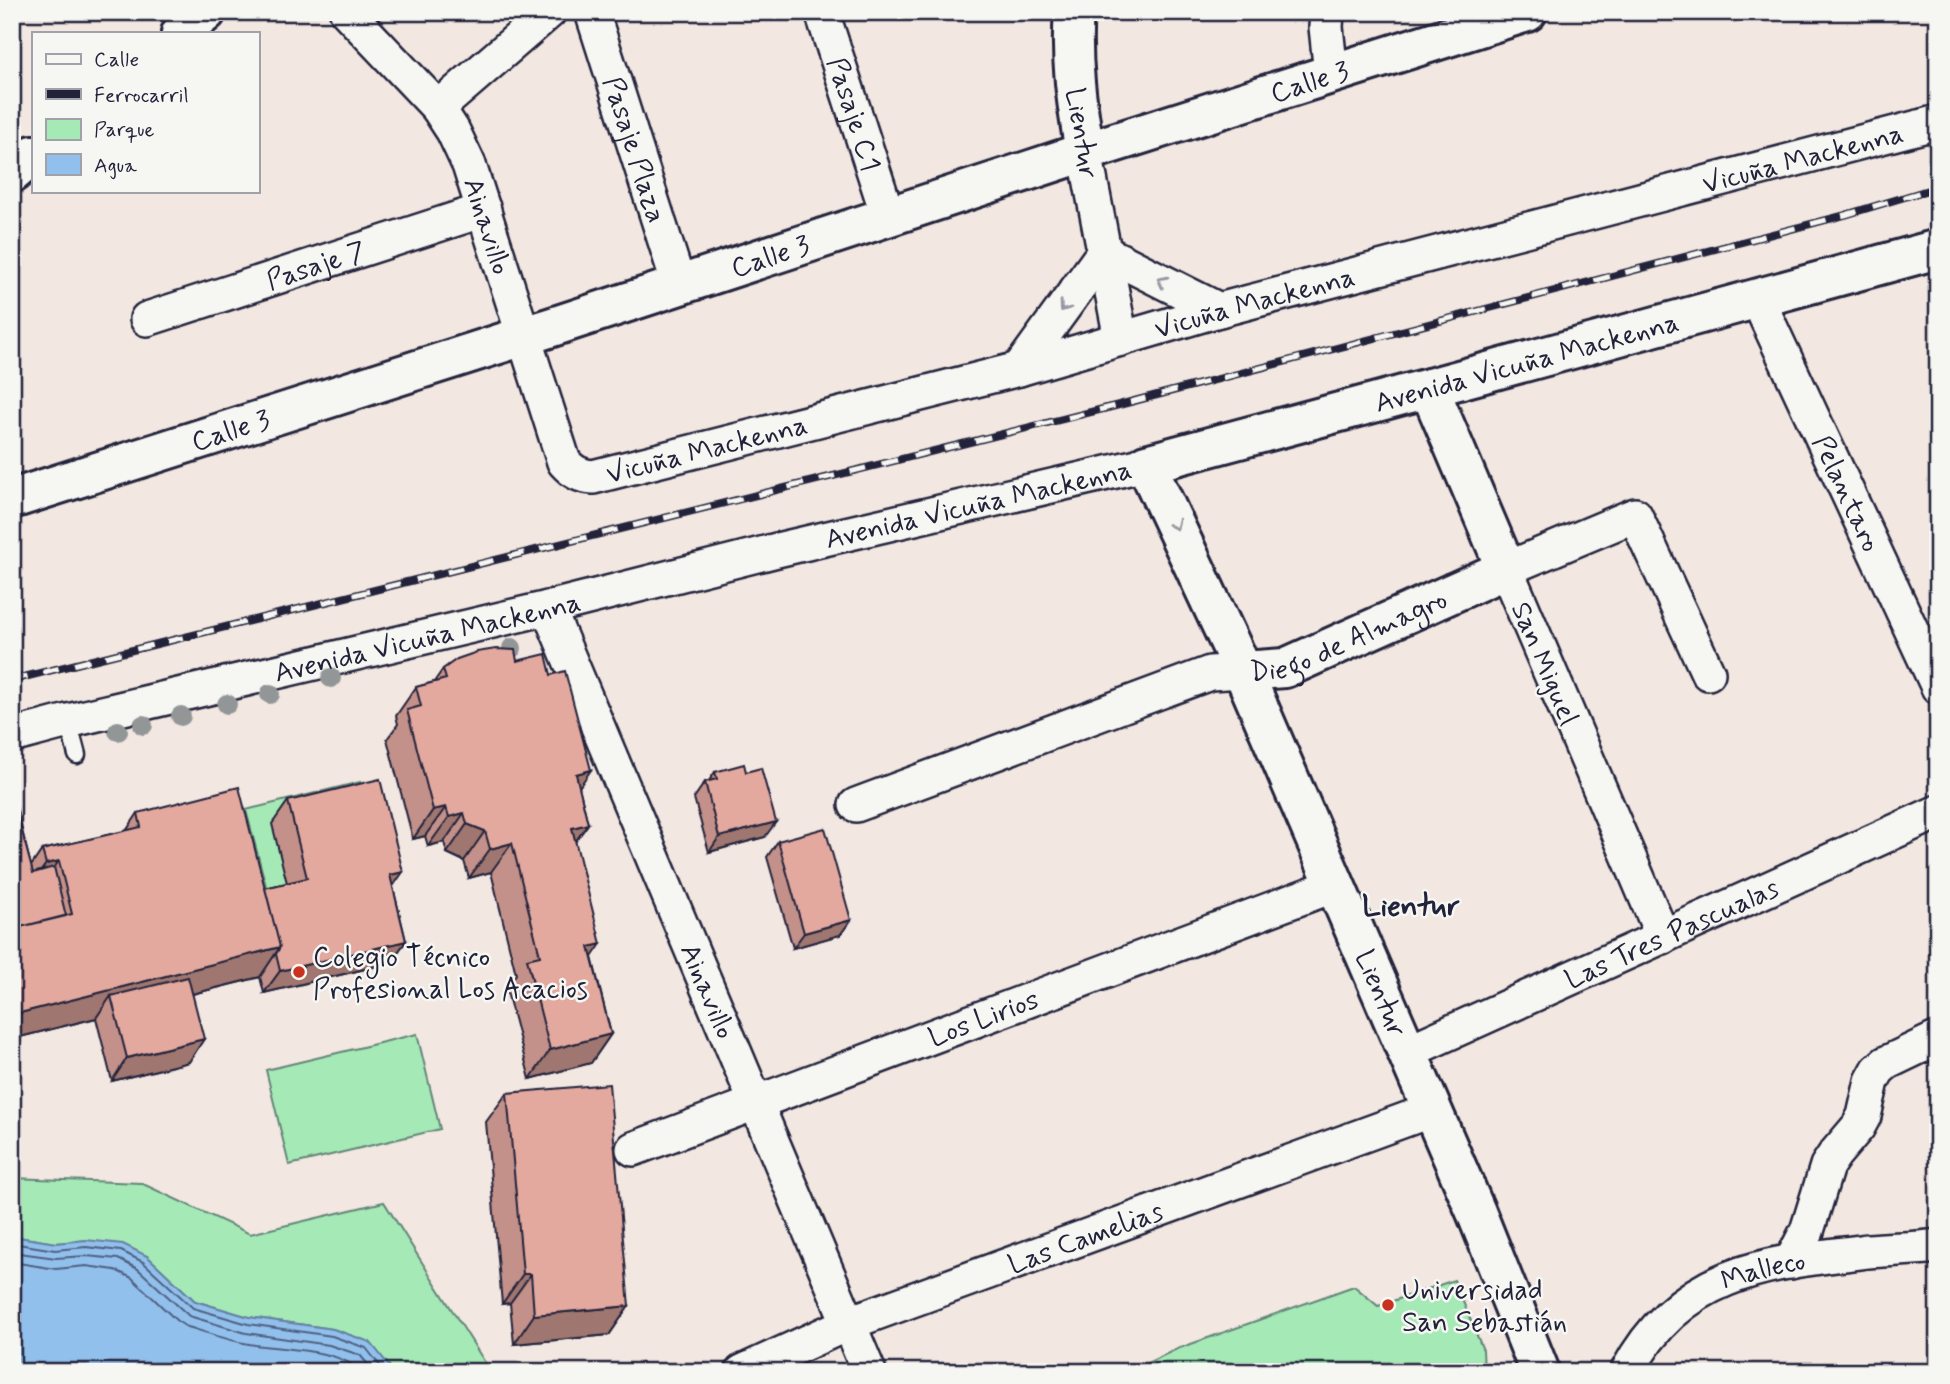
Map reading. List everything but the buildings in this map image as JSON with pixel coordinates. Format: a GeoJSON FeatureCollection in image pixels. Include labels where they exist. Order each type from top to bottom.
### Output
{"type":"FeatureCollection","features":[{"type":"Feature","properties":{"kind":"street"},"geometry":{"type":"LineString","coordinates":[[182,32],[206,12]]}},
{"type":"Feature","properties":{"kind":"street","name":"Ainavillo"},"geometry":{"type":"LineString","coordinates":[[347,12],[438,108],[462,148],[560,452],[572,471]]}},
{"type":"Feature","properties":{"kind":"street"},"geometry":{"type":"LineString","coordinates":[[438,108],[549,12]]}},
{"type":"Feature","properties":{"kind":"street","name":"Pasaje Plaza"},"geometry":{"type":"LineString","coordinates":[[592,12],[679,285]]}},
{"type":"Feature","properties":{"kind":"street","name":"Pasaje C1"},"geometry":{"type":"LineString","coordinates":[[822,12],[888,216]]}},
{"type":"Feature","properties":{"kind":"street","name":"Lientur"},"geometry":{"type":"LineString","coordinates":[[1074,12],[1073,66],[1077,105],[1121,339]]}},
{"type":"Feature","properties":{"kind":"street"},"geometry":{"type":"LineString","coordinates":[[1326,12],[1331,74]]}},
{"type":"Feature","properties":{"kind":"street","name":"Calle 3"},"geometry":{"type":"LineString","coordinates":[[12,499],[524,337],[1085,152],[1527,12]]}},
{"type":"Feature","properties":{"kind":"street","name":"Vicuña Mackenna"},"geometry":{"type":"LineString","coordinates":[[572,471],[582,477],[593,478],[1019,369],[1219,310],[1938,121]]}},
{"type":"Feature","properties":{"kind":"street"},"geometry":{"type":"LineString","coordinates":[[12,173],[32,156]]}},
{"type":"Feature","properties":{"kind":"street","name":"Pasaje 7"},"geometry":{"type":"LineString","coordinates":[[147,319],[484,211]]}},
{"type":"Feature","properties":{"kind":"street","name":"Avenida Vicuña Mackenna"},"geometry":{"type":"LineString","coordinates":[[12,736],[548,608],[776,550],[1146,464],[1938,248]]}},
{"type":"Feature","properties":{"kind":"street"},"geometry":{"type":"LineString","coordinates":[[1019,369],[1104,252],[1219,310]]}},
{"type":"Feature","properties":{"kind":"street","name":"Pelantaro"},"geometry":{"type":"LineString","coordinates":[[1757,298],[1938,687]]}},
{"type":"Feature","properties":{"kind":"street","name":"San Miguel"},"geometry":{"type":"LineString","coordinates":[[1429,388],[1663,937]]}},
{"type":"Feature","properties":{"kind":"street","name":"Lientur"},"geometry":{"type":"LineString","coordinates":[[1146,464],[1243,671],[1476,1212],[1540,1372]]}},
{"type":"Feature","properties":{"kind":"street","name":"Diego de Almagro"},"geometry":{"type":"LineString","coordinates":[[856,805],[1210,673],[1285,668],[1506,569],[1635,515],[1707,673]]}},
{"type":"Feature","properties":{"kind":"street","name":"Ainavillo"},"geometry":{"type":"LineString","coordinates":[[548,608],[869,1372]]}},
{"type":"Feature","properties":{"kind":"street","name":"Las Tres Pascualas"},"geometry":{"type":"LineString","coordinates":[[1407,1052],[1938,812]]}},
{"type":"Feature","properties":{"kind":"street","name":"Los Lirios"},"geometry":{"type":"LineString","coordinates":[[633,1149],[1335,884]]}},
{"type":"Feature","properties":{"kind":"street"},"geometry":{"type":"LineString","coordinates":[[1791,1262],[1807,1231],[1827,1166],[1864,1116],[1872,1081],[1878,1070],[1886,1063],[1938,1038]]}},
{"type":"Feature","properties":{"kind":"street","name":"Las Camelias"},"geometry":{"type":"LineString","coordinates":[[742,1372],[849,1323],[1432,1110]]}},
{"type":"Feature","properties":{"kind":"street","name":"Malleco"},"geometry":{"type":"LineString","coordinates":[[1627,1372],[1633,1359],[1667,1317],[1714,1283],[1738,1274],[1791,1262],[1871,1251],[1938,1246]]}},
{"type":"Feature","properties":{"kind":"lane"},"geometry":{"type":"LineString","coordinates":[[68,721],[76,755]]}},
{"type":"Feature","properties":{"kind":"green space"},"geometry":{"type":"Polygon","coordinates":[[[360,782],[364,801],[291,900],[271,905],[246,810],[360,782]]]}},
{"type":"Feature","properties":{"kind":"green space"},"geometry":{"type":"Polygon","coordinates":[[[417,1034],[440,1129],[289,1165],[266,1070],[417,1034]]]}},
{"type":"Feature","properties":{"kind":"green space"},"geometry":{"type":"Polygon","coordinates":[[[12,1178],[141,1183],[250,1234],[384,1202],[491,1372],[394,1372],[370,1342],[333,1329],[249,1317],[195,1301],[147,1256],[86,1240],[56,1243],[12,1236],[12,1178]]]}},
{"type":"Feature","properties":{"kind":"green space","name":"Universidad San Sebastián"},"geometry":{"type":"Polygon","coordinates":[[[1454,1280],[1483,1350],[1484,1372],[1128,1372],[1177,1349],[1354,1286],[1378,1306],[1454,1280]]]}},
{"type":"Feature","properties":{"kind":"water"},"geometry":{"type":"Polygon","coordinates":[[[12,1236],[56,1243],[86,1240],[123,1244],[147,1256],[195,1301],[249,1317],[333,1329],[370,1342],[394,1372],[12,1372],[12,1236]]]}},
{"type":"Feature","properties":{"kind":"railway"},"geometry":{"type":"LineString","coordinates":[[12,680],[1115,406],[1845,215],[1938,187]]}},
{"type":"Feature","properties":{"kind":"place","name":"Colegio Técnico Profesional Los Acacios"},"geometry":{"type":"Point","coordinates":[299,972]}},
{"type":"Feature","properties":{"kind":"place","name":"Universidad San Sebastián"},"geometry":{"type":"Point","coordinates":[1388,1305]}},
{"type":"Feature","properties":{"kind":"district","name":"Lientur"},"geometry":{"type":"Point","coordinates":[1411,905]}}]}
